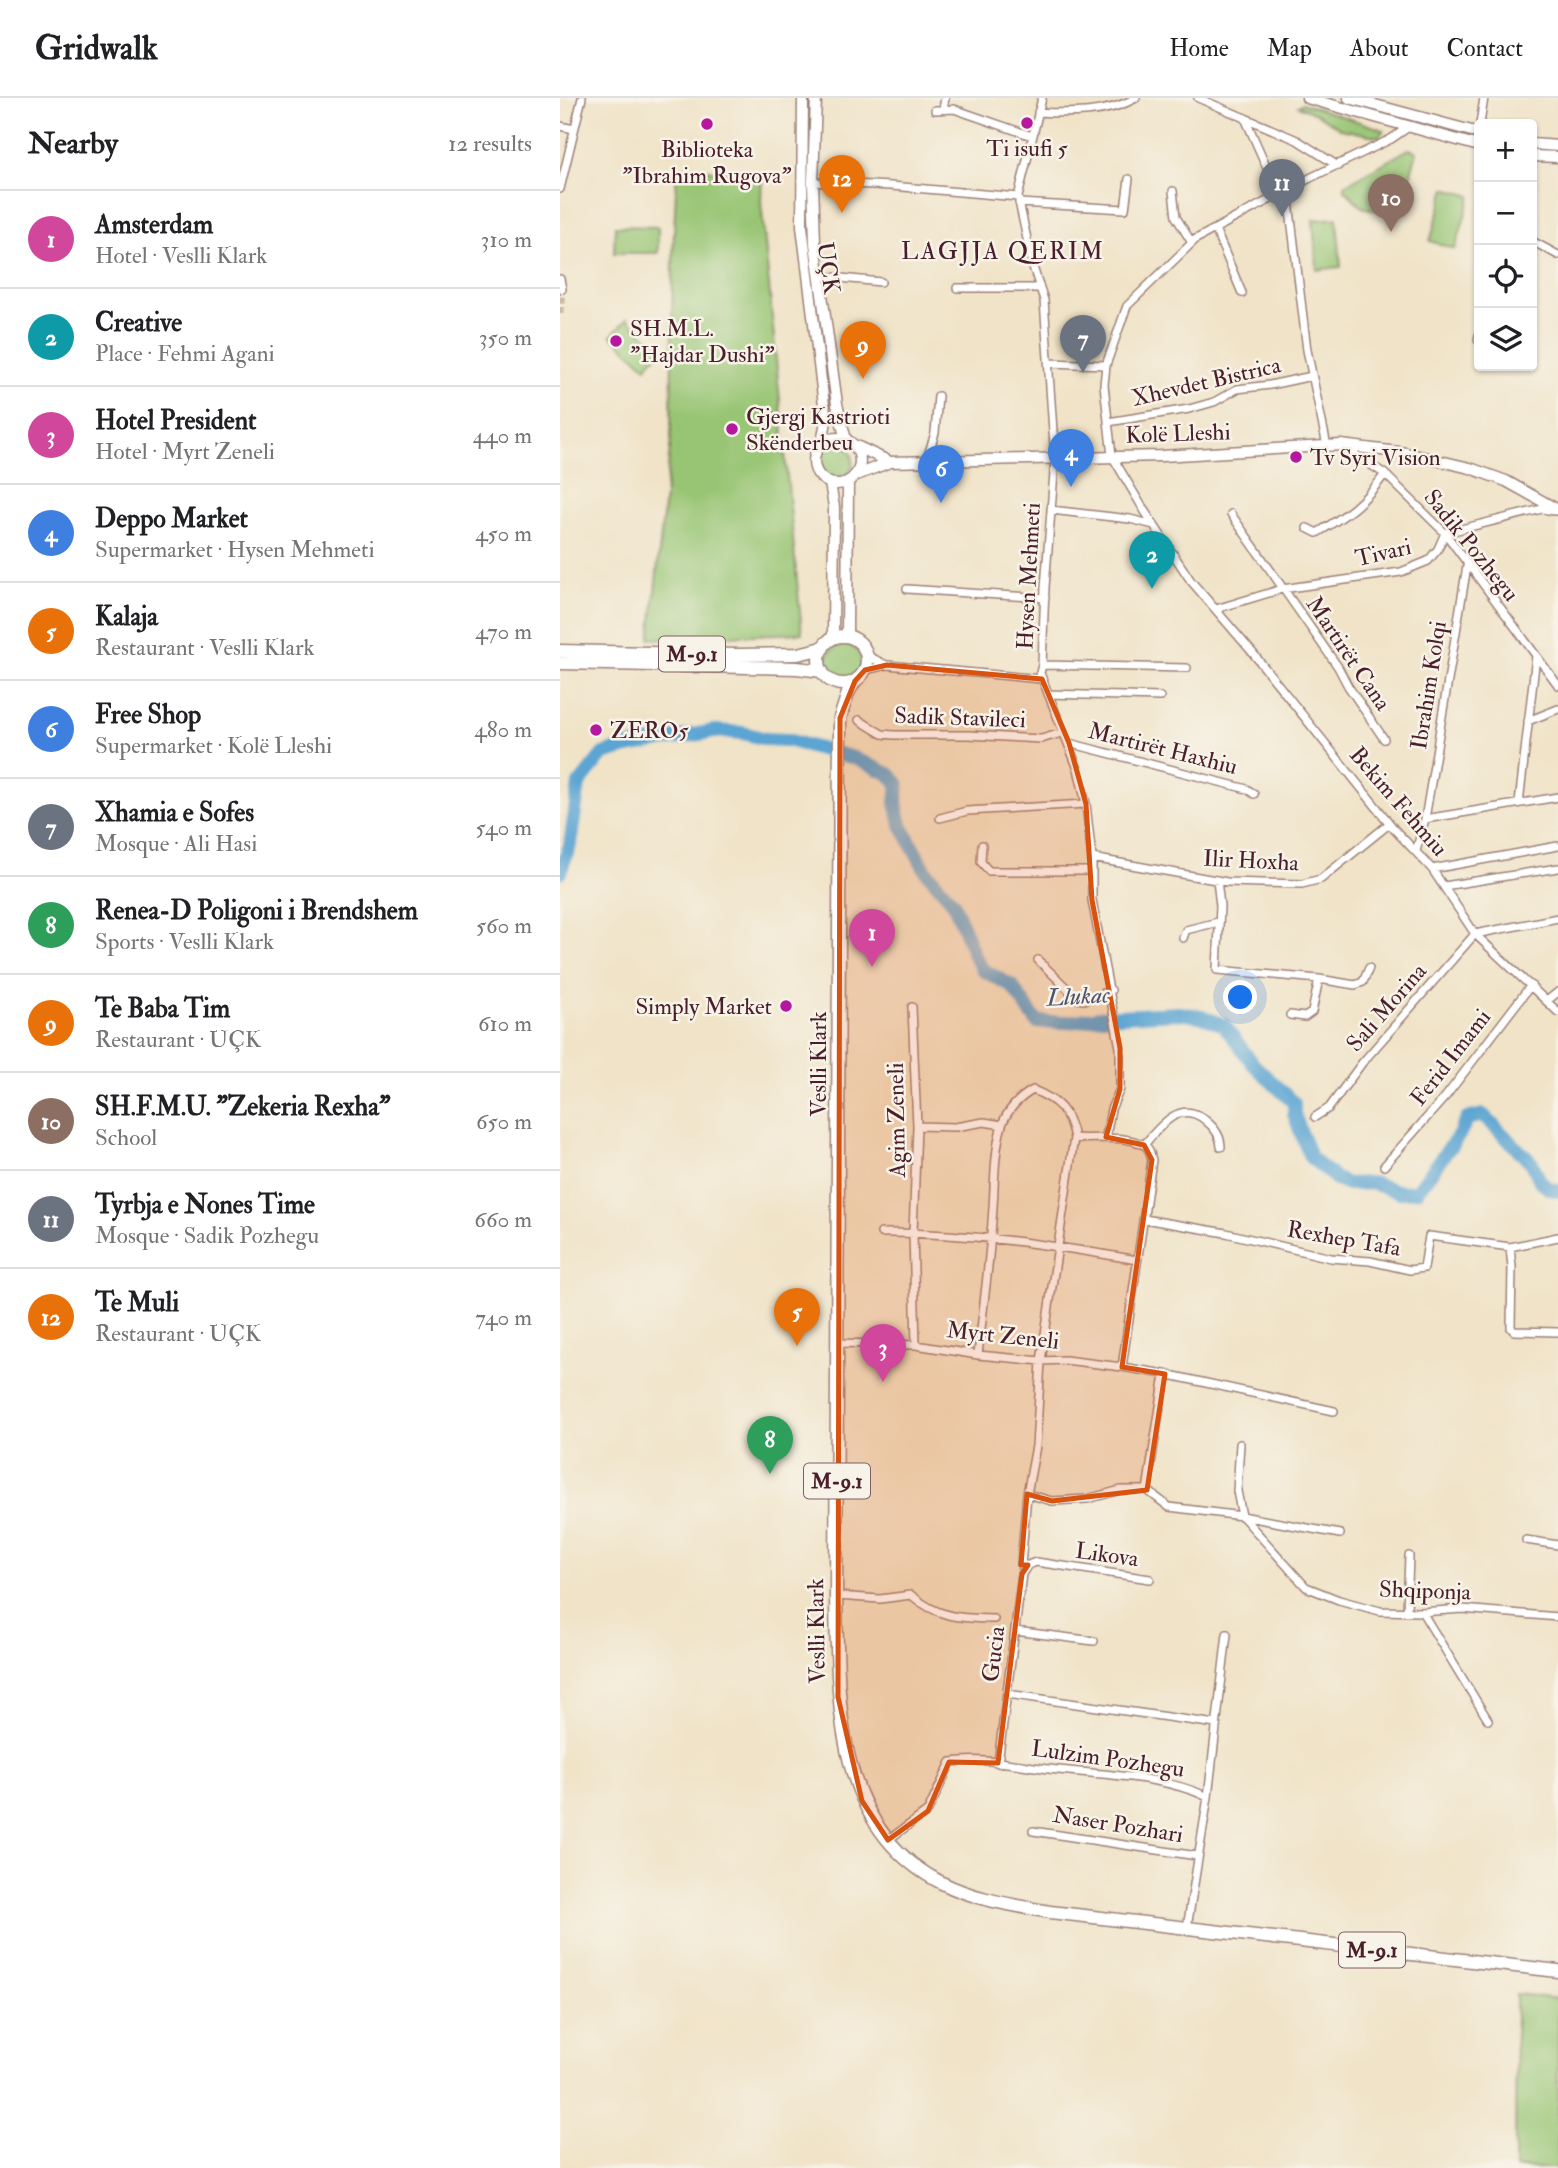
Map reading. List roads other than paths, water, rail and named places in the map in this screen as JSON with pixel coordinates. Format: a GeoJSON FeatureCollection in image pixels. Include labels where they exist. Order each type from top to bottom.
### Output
{"type":"FeatureCollection","features":[{"type":"Feature","properties":{"kind":"main road","name":"M-9.1"},"geometry":{"type":"LineString","coordinates":[[560,651],[797,654],[847,637]]}},
{"type":"Feature","properties":{"kind":"main road"},"geometry":{"type":"LineString","coordinates":[[847,637],[859,643],[866,655],[865,670]]}},
{"type":"Feature","properties":{"kind":"main road","name":"M-9.1"},"geometry":{"type":"LineString","coordinates":[[826,676],[820,660],[828,643]]}},
{"type":"Feature","properties":{"kind":"main road","name":"M-9.1"},"geometry":{"type":"LineString","coordinates":[[560,663],[797,668],[826,676],[841,684],[855,681],[865,670]]}},
{"type":"Feature","properties":{"kind":"main road","name":"Veslli Klark"},"geometry":{"type":"LineString","coordinates":[[826,676],[840,718]]}},
{"type":"Feature","properties":{"kind":"main road","name":"Veslli Klark"},"geometry":{"type":"LineString","coordinates":[[855,681],[840,718],[836,1596],[838,1697],[844,1738],[862,1801],[888,1840],[912,1863],[941,1882],[992,1901],[1050,1912],[1558,1971]]}},
{"type":"Feature","properties":{"kind":"street"},"geometry":{"type":"LineString","coordinates":[[560,189],[582,98]]}},
{"type":"Feature","properties":{"kind":"street","name":"UÇK"},"geometry":{"type":"LineString","coordinates":[[803,98],[802,226],[826,421],[814,466],[817,474],[830,483],[834,506],[828,643]]}},
{"type":"Feature","properties":{"kind":"street","name":"UÇK"},"geometry":{"type":"LineString","coordinates":[[816,98],[813,182],[815,243],[837,404],[850,442],[860,460],[851,478],[847,637]]}},
{"type":"Feature","properties":{"kind":"street"},"geometry":{"type":"LineString","coordinates":[[945,98],[939,109],[954,109],[1032,136]]}},
{"type":"Feature","properties":{"kind":"street"},"geometry":{"type":"LineString","coordinates":[[1019,200],[1042,98]]}},
{"type":"Feature","properties":{"kind":"street"},"geometry":{"type":"LineString","coordinates":[[1113,98],[1120,105]]}},
{"type":"Feature","properties":{"kind":"street"},"geometry":{"type":"LineString","coordinates":[[1038,112],[1073,115],[1120,105],[1136,98]]}},
{"type":"Feature","properties":{"kind":"street"},"geometry":{"type":"LineString","coordinates":[[1198,98],[1297,140],[1339,166]]}},
{"type":"Feature","properties":{"kind":"street"},"geometry":{"type":"LineString","coordinates":[[1307,98],[1474,145]]}},
{"type":"Feature","properties":{"kind":"street"},"geometry":{"type":"LineString","coordinates":[[1349,98],[1474,131]]}},
{"type":"Feature","properties":{"kind":"street"},"geometry":{"type":"LineString","coordinates":[[1481,119],[1484,98]]}},
{"type":"Feature","properties":{"kind":"street"},"geometry":{"type":"LineString","coordinates":[[1112,456],[1104,385],[1106,365],[1127,306],[1192,243],[1279,195],[1391,139],[1409,128],[1414,116]]}},
{"type":"Feature","properties":{"kind":"street"},"geometry":{"type":"LineString","coordinates":[[1245,118],[1279,195],[1289,202],[1312,376],[1326,446]]}},
{"type":"Feature","properties":{"kind":"street"},"geometry":{"type":"LineString","coordinates":[[560,126],[574,129]]}},
{"type":"Feature","properties":{"kind":"street"},"geometry":{"type":"LineString","coordinates":[[1537,148],[1558,146]]}},
{"type":"Feature","properties":{"kind":"street"},"geometry":{"type":"LineString","coordinates":[[1537,150],[1558,157]]}},
{"type":"Feature","properties":{"kind":"street"},"geometry":{"type":"LineString","coordinates":[[813,182],[1125,209],[1129,179]]}},
{"type":"Feature","properties":{"kind":"street"},"geometry":{"type":"LineString","coordinates":[[1173,191],[1176,217],[1192,243]]}},
{"type":"Feature","properties":{"kind":"street","name":"Hysen Mehmeti"},"geometry":{"type":"LineString","coordinates":[[1019,200],[1044,300],[1055,460],[1040,673],[1078,769],[1086,804],[1092,858],[1092,900],[1120,1048],[1120,1089],[1111,1109],[1107,1137]]}},
{"type":"Feature","properties":{"kind":"street"},"geometry":{"type":"LineString","coordinates":[[1214,229],[1242,293]]}},
{"type":"Feature","properties":{"kind":"street"},"geometry":{"type":"LineString","coordinates":[[1537,243],[1558,255]]}},
{"type":"Feature","properties":{"kind":"street","name":"UÇK"},"geometry":{"type":"LineString","coordinates":[[821,276],[881,282]]}},
{"type":"Feature","properties":{"kind":"street"},"geometry":{"type":"LineString","coordinates":[[560,279],[562,289]]}},
{"type":"Feature","properties":{"kind":"street"},"geometry":{"type":"LineString","coordinates":[[957,288],[1039,288]]}},
{"type":"Feature","properties":{"kind":"street"},"geometry":{"type":"LineString","coordinates":[[1049,363],[1106,365]]}},
{"type":"Feature","properties":{"kind":"street","name":"Xhevdet Bistrica"},"geometry":{"type":"LineString","coordinates":[[1108,422],[1189,409],[1214,402],[1237,389],[1312,376]]}},
{"type":"Feature","properties":{"kind":"street"},"geometry":{"type":"LineString","coordinates":[[926,462],[935,433],[938,396]]}},
{"type":"Feature","properties":{"kind":"street"},"geometry":{"type":"LineString","coordinates":[[822,443],[838,438],[890,462]]}},
{"type":"Feature","properties":{"kind":"street","name":"Kolë Lleshi"},"geometry":{"type":"LineString","coordinates":[[890,462],[1189,455],[1341,445],[1406,453],[1470,468],[1506,481],[1558,511]]}},
{"type":"Feature","properties":{"kind":"street","name":"Sadik Pozhegu"},"geometry":{"type":"LineString","coordinates":[[1341,445],[1385,474],[1445,533],[1558,685]]}},
{"type":"Feature","properties":{"kind":"street","name":"Bekim Fehmiu"},"geometry":{"type":"LineString","coordinates":[[1112,456],[1191,581],[1389,824],[1432,869],[1475,934],[1558,1012]]}},
{"type":"Feature","properties":{"kind":"street"},"geometry":{"type":"LineString","coordinates":[[830,483],[851,478],[890,462]]}},
{"type":"Feature","properties":{"kind":"street"},"geometry":{"type":"LineString","coordinates":[[1307,528],[1317,533],[1355,509],[1370,495],[1385,474]]}},
{"type":"Feature","properties":{"kind":"street"},"geometry":{"type":"LineString","coordinates":[[1445,533],[1542,509],[1558,511]]}},
{"type":"Feature","properties":{"kind":"street"},"geometry":{"type":"LineString","coordinates":[[1051,510],[1130,519],[1154,525]]}},
{"type":"Feature","properties":{"kind":"street"},"geometry":{"type":"LineString","coordinates":[[1231,514],[1282,589]]}},
{"type":"Feature","properties":{"kind":"street","name":"Tivari"},"geometry":{"type":"LineString","coordinates":[[1216,609],[1282,589],[1401,572],[1429,561],[1445,533]]}},
{"type":"Feature","properties":{"kind":"street","name":"Ibrahim Kolqi"},"geometry":{"type":"LineString","coordinates":[[1416,852],[1425,819],[1468,566]]}},
{"type":"Feature","properties":{"kind":"street"},"geometry":{"type":"LineString","coordinates":[[907,589],[1045,598]]}},
{"type":"Feature","properties":{"kind":"street","name":"Martirët Cana"},"geometry":{"type":"LineString","coordinates":[[1282,589],[1338,667],[1384,739]]}},
{"type":"Feature","properties":{"kind":"street"},"geometry":{"type":"LineString","coordinates":[[866,655],[887,665]]}},
{"type":"Feature","properties":{"kind":"street"},"geometry":{"type":"LineString","coordinates":[[1519,803],[1536,656]]}},
{"type":"Feature","properties":{"kind":"street"},"geometry":{"type":"LineString","coordinates":[[865,670],[887,665],[1042,679]]}},
{"type":"Feature","properties":{"kind":"street"},"geometry":{"type":"LineString","coordinates":[[1042,665],[1186,668]]}},
{"type":"Feature","properties":{"kind":"street"},"geometry":{"type":"LineString","coordinates":[[1048,694],[1160,697]]}},
{"type":"Feature","properties":{"kind":"street"},"geometry":{"type":"LineString","coordinates":[[1528,721],[1558,709]]}},
{"type":"Feature","properties":{"kind":"street","name":"Sadik Stavileci"},"geometry":{"type":"LineString","coordinates":[[859,720],[882,734],[894,735],[968,734],[1041,739],[1062,733]]}},
{"type":"Feature","properties":{"kind":"street","name":"Martirët Haxhiu"},"geometry":{"type":"LineString","coordinates":[[1069,744],[1250,792]]}},
{"type":"Feature","properties":{"kind":"street"},"geometry":{"type":"LineString","coordinates":[[1425,819],[1558,797]]}},
{"type":"Feature","properties":{"kind":"street"},"geometry":{"type":"LineString","coordinates":[[940,818],[967,810],[1086,804]]}},
{"type":"Feature","properties":{"kind":"street","name":"Ilir Hoxha"},"geometry":{"type":"LineString","coordinates":[[1092,858],[1217,880],[1302,884],[1321,879],[1389,824]]}},
{"type":"Feature","properties":{"kind":"street"},"geometry":{"type":"LineString","coordinates":[[982,845],[982,866],[989,871],[1091,871]]}},
{"type":"Feature","properties":{"kind":"street"},"geometry":{"type":"LineString","coordinates":[[1432,869],[1558,846]]}},
{"type":"Feature","properties":{"kind":"street"},"geometry":{"type":"LineString","coordinates":[[1444,886],[1558,868]]}},
{"type":"Feature","properties":{"kind":"street"},"geometry":{"type":"LineString","coordinates":[[1217,880],[1220,906],[1216,968],[1220,972],[1319,979],[1355,985],[1363,982],[1369,968]]}},
{"type":"Feature","properties":{"kind":"street"},"geometry":{"type":"LineString","coordinates":[[1475,934],[1558,918]]}},
{"type":"Feature","properties":{"kind":"street"},"geometry":{"type":"LineString","coordinates":[[1183,938],[1186,930],[1218,922]]}},
{"type":"Feature","properties":{"kind":"street","name":"Sali Morina"},"geometry":{"type":"LineString","coordinates":[[1315,1117],[1329,1108],[1362,1063],[1475,934]]}},
{"type":"Feature","properties":{"kind":"street"},"geometry":{"type":"LineString","coordinates":[[1038,960],[1078,999],[1084,1000],[1111,990]]}},
{"type":"Feature","properties":{"kind":"street"},"geometry":{"type":"LineString","coordinates":[[1290,1014],[1305,1017],[1312,1012],[1319,979]]}},
{"type":"Feature","properties":{"kind":"street","name":"Ferid Imami"},"geometry":{"type":"LineString","coordinates":[[1384,1166],[1446,1096],[1531,985]]}},
{"type":"Feature","properties":{"kind":"street"},"geometry":{"type":"LineString","coordinates":[[1548,1000],[1558,992]]}},
{"type":"Feature","properties":{"kind":"street","name":"Agim Zeneli"},"geometry":{"type":"LineString","coordinates":[[912,1007],[917,1126],[913,1233],[916,1345]]}},
{"type":"Feature","properties":{"kind":"street"},"geometry":{"type":"LineString","coordinates":[[978,1355],[991,1238],[993,1183],[1002,1125],[1022,1096],[1034,1090],[1051,1097],[1066,1113],[1072,1124],[1074,1138],[1041,1362],[1036,1446],[1027,1494],[1021,1565],[1028,1565]]}},
{"type":"Feature","properties":{"kind":"street"},"geometry":{"type":"LineString","coordinates":[[1144,1144],[1174,1114],[1185,1111],[1198,1114],[1211,1125],[1221,1139],[1221,1147]]}},
{"type":"Feature","properties":{"kind":"street"},"geometry":{"type":"LineString","coordinates":[[917,1126],[955,1127],[984,1122],[1002,1125]]}},
{"type":"Feature","properties":{"kind":"street"},"geometry":{"type":"LineString","coordinates":[[1074,1138],[1107,1137],[1144,1144],[1152,1160],[1122,1367]]}},
{"type":"Feature","properties":{"kind":"street","name":"Rexhep Tafa"},"geometry":{"type":"LineString","coordinates":[[1144,1219],[1331,1258],[1370,1261],[1410,1270],[1424,1268],[1429,1236],[1510,1247],[1558,1237]]}},
{"type":"Feature","properties":{"kind":"street"},"geometry":{"type":"LineString","coordinates":[[881,1233],[991,1238],[1137,1260]]}},
{"type":"Feature","properties":{"kind":"street"},"geometry":{"type":"LineString","coordinates":[[1510,1247],[1511,1328],[1514,1331],[1558,1332]]}},
{"type":"Feature","properties":{"kind":"street","name":"Myrt Zeneli"},"geometry":{"type":"LineString","coordinates":[[837,1343],[916,1345],[1041,1362],[1065,1360],[1122,1367],[1334,1411]]}},
{"type":"Feature","properties":{"kind":"street"},"geometry":{"type":"LineString","coordinates":[[1147,1490],[1165,1374]]}},
{"type":"Feature","properties":{"kind":"street"},"geometry":{"type":"LineString","coordinates":[[1240,1444],[1237,1491],[1242,1516]]}},
{"type":"Feature","properties":{"kind":"street"},"geometry":{"type":"LineString","coordinates":[[1027,1494],[1052,1501],[1087,1499],[1121,1490],[1147,1490],[1169,1507],[1242,1516],[1340,1534]]}},
{"type":"Feature","properties":{"kind":"street","name":"Shqiponja"},"geometry":{"type":"LineString","coordinates":[[1242,1516],[1306,1587],[1339,1600],[1380,1611],[1462,1609],[1558,1617]]}},
{"type":"Feature","properties":{"kind":"street"},"geometry":{"type":"LineString","coordinates":[[1526,1540],[1558,1545]]}},
{"type":"Feature","properties":{"kind":"street"},"geometry":{"type":"LineString","coordinates":[[1407,1612],[1409,1556]]}},
{"type":"Feature","properties":{"kind":"street","name":"Likova"},"geometry":{"type":"LineString","coordinates":[[1028,1565],[1037,1562],[1150,1579]]}},
{"type":"Feature","properties":{"kind":"street","name":"Gucia"},"geometry":{"type":"LineString","coordinates":[[998,1763],[1022,1574],[1028,1565]]}},
{"type":"Feature","properties":{"kind":"street"},"geometry":{"type":"LineString","coordinates":[[836,1596],[880,1599],[911,1595],[936,1613],[959,1618],[994,1619]]}},
{"type":"Feature","properties":{"kind":"street"},"geometry":{"type":"LineString","coordinates":[[1422,1612],[1488,1720]]}},
{"type":"Feature","properties":{"kind":"street"},"geometry":{"type":"LineString","coordinates":[[1015,1630],[1094,1641]]}},
{"type":"Feature","properties":{"kind":"street"},"geometry":{"type":"LineString","coordinates":[[1208,1797],[1227,1634]]}},
{"type":"Feature","properties":{"kind":"street"},"geometry":{"type":"LineString","coordinates":[[1007,1694],[1216,1724]]}},
{"type":"Feature","properties":{"kind":"street","name":"Lulzim Pozhegu"},"geometry":{"type":"LineString","coordinates":[[888,1840],[928,1811],[951,1762],[998,1763],[1191,1788],[1208,1797],[1187,1928]]}},
{"type":"Feature","properties":{"kind":"street","name":"Naser Pozhari"},"geometry":{"type":"LineString","coordinates":[[1033,1831],[1198,1856]]}},
{"type":"Feature","properties":{"kind":"waterway","name":"Llukac"},"geometry":{"type":"LineString","coordinates":[[560,872],[570,845],[579,784],[603,754],[715,731],[787,740],[854,758],[889,774],[898,784],[896,803],[901,825],[926,871],[953,902],[974,955],[983,970],[1012,986],[1037,1022],[1178,1013],[1200,1016],[1224,1025],[1253,1064],[1294,1103],[1294,1114],[1310,1157],[1336,1179],[1348,1184],[1372,1183],[1400,1192],[1417,1191],[1459,1135],[1467,1119],[1483,1115],[1532,1163],[1540,1181],[1548,1188],[1558,1191]]}},
{"type":"Feature","properties":{"kind":"tunnel"},"geometry":{"type":"LineString","coordinates":[[560,314],[562,289]]}},
{"type":"Feature","properties":{"kind":"place","name":"Ti isufi 5"},"geometry":{"type":"Point","coordinates":[1027,123]}},
{"type":"Feature","properties":{"kind":"place","name":"Biblioteka \"Ibrahim Rugova\""},"geometry":{"type":"Point","coordinates":[707,124]}},
{"type":"Feature","properties":{"kind":"place","name":"Te Muli"},"geometry":{"type":"Point","coordinates":[842,213]}},
{"type":"Feature","properties":{"kind":"place","name":"Tyrbja e Nones Time"},"geometry":{"type":"Point","coordinates":[1282,217]}},
{"type":"Feature","properties":{"kind":"place","name":"SH.F.M.U. \"Zekeria Rexha\""},"geometry":{"type":"Point","coordinates":[1391,232]}},
{"type":"Feature","properties":{"kind":"place","name":"SH.M.L. \"Hajdar Dushi\""},"geometry":{"type":"Point","coordinates":[616,341]}},
{"type":"Feature","properties":{"kind":"place","name":"Xhamia e Sofes"},"geometry":{"type":"Point","coordinates":[1083,373]}},
{"type":"Feature","properties":{"kind":"place","name":"Te Baba Tim"},"geometry":{"type":"Point","coordinates":[863,379]}},
{"type":"Feature","properties":{"kind":"place","name":"Gjergj Kastrioti Skënderbeu"},"geometry":{"type":"Point","coordinates":[732,429]}},
{"type":"Feature","properties":{"kind":"place","name":"Tv Syri Vision"},"geometry":{"type":"Point","coordinates":[1296,457]}},
{"type":"Feature","properties":{"kind":"place","name":"Deppo Market"},"geometry":{"type":"Point","coordinates":[1071,487]}},
{"type":"Feature","properties":{"kind":"place","name":"Free Shop"},"geometry":{"type":"Point","coordinates":[941,503]}},
{"type":"Feature","properties":{"kind":"place","name":"Creative"},"geometry":{"type":"Point","coordinates":[1152,589]}},
{"type":"Feature","properties":{"kind":"place","name":"ZERO5"},"geometry":{"type":"Point","coordinates":[596,730]}},
{"type":"Feature","properties":{"kind":"place","name":"Amsterdam"},"geometry":{"type":"Point","coordinates":[872,967]}},
{"type":"Feature","properties":{"kind":"place","name":"Simply Market"},"geometry":{"type":"Point","coordinates":[786,1006]}},
{"type":"Feature","properties":{"kind":"place","name":"Kalaja"},"geometry":{"type":"Point","coordinates":[797,1346]}},
{"type":"Feature","properties":{"kind":"place","name":"Hotel President"},"geometry":{"type":"Point","coordinates":[883,1382]}},
{"type":"Feature","properties":{"kind":"place","name":"Renea-D Poligoni i Brendshem"},"geometry":{"type":"Point","coordinates":[770,1474]}},
{"type":"Feature","properties":{"kind":"district","name":"LAGJJA QERIM"},"geometry":{"type":"Point","coordinates":[1003,251]}}]}
